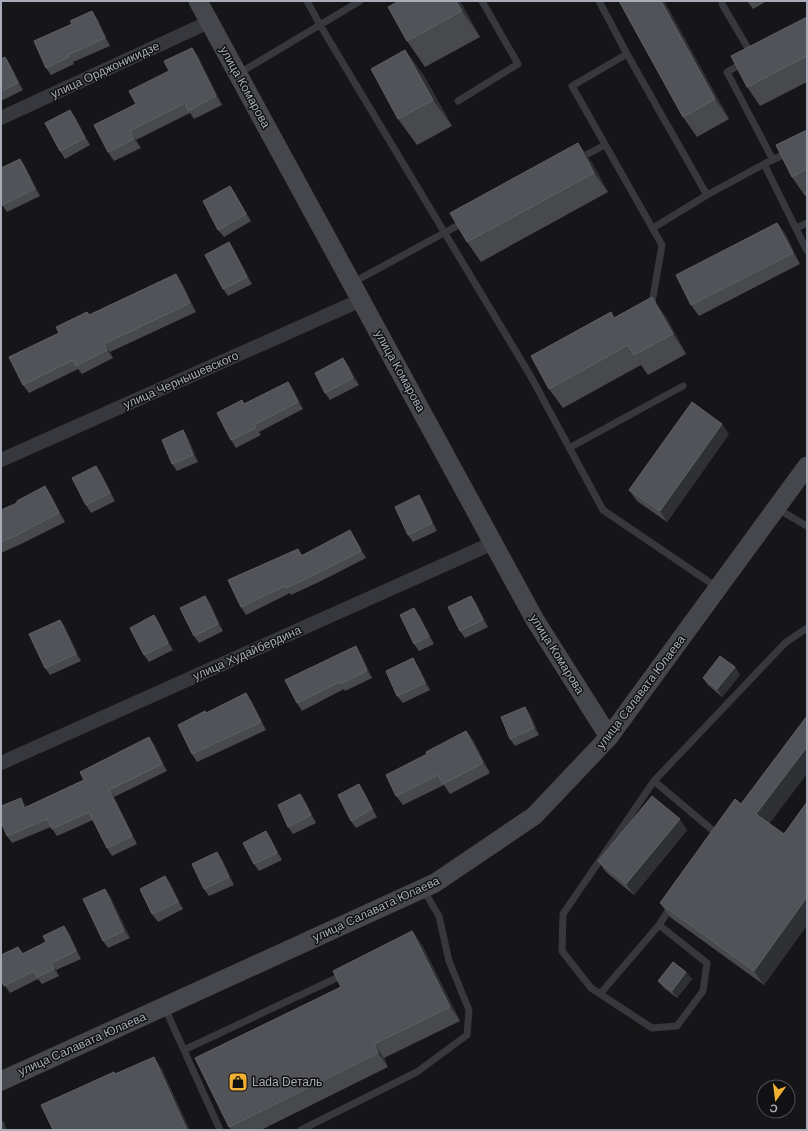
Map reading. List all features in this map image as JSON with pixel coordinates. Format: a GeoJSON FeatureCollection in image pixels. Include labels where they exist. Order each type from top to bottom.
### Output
{"type":"FeatureCollection","features":[{"type":"Feature","properties":{"kind":"street","name":"улица Комарова"},"geometry":{"type":"LineString","coordinates":[[198,1],[535,620],[609,737]]}},
{"type":"Feature","properties":{"kind":"street","name":"улица Орджоникидзе"},"geometry":{"type":"LineString","coordinates":[[1,118],[209,22]]}},
{"type":"Feature","properties":{"kind":"street","name":"улица Чернышевского"},"geometry":{"type":"LineString","coordinates":[[1,460],[361,300]]}},
{"type":"Feature","properties":{"kind":"street","name":"улица Салавата Юлаева"},"geometry":{"type":"LineString","coordinates":[[1,1080],[435,883],[534,816],[609,737],[807,466]]}},
{"type":"Feature","properties":{"kind":"street","name":"улица Худайбердина"},"geometry":{"type":"LineString","coordinates":[[1,763],[494,543]]}},
{"type":"Feature","properties":{"kind":"lane"},"geometry":{"type":"LineString","coordinates":[[307,1],[530,375],[602,510],[718,588]]}},
{"type":"Feature","properties":{"kind":"lane"},"geometry":{"type":"LineString","coordinates":[[238,74],[360,1]]}},
{"type":"Feature","properties":{"kind":"lane"},"geometry":{"type":"LineString","coordinates":[[458,101],[518,64],[482,1]]}},
{"type":"Feature","properties":{"kind":"lane"},"geometry":{"type":"LineString","coordinates":[[599,1],[627,54],[707,195]]}},
{"type":"Feature","properties":{"kind":"lane"},"geometry":{"type":"LineString","coordinates":[[722,1],[722,4],[757,56],[727,72],[774,160]]}},
{"type":"Feature","properties":{"kind":"lane"},"geometry":{"type":"LineString","coordinates":[[627,54],[572,86],[662,245],[652,303],[645,307]]}},
{"type":"Feature","properties":{"kind":"lane"},"geometry":{"type":"LineString","coordinates":[[570,164],[605,145]]}},
{"type":"Feature","properties":{"kind":"lane"},"geometry":{"type":"LineString","coordinates":[[653,228],[707,195],[794,149]]}},
{"type":"Feature","properties":{"kind":"lane"},"geometry":{"type":"LineString","coordinates":[[764,164],[807,251]]}},
{"type":"Feature","properties":{"kind":"lane"},"geometry":{"type":"LineString","coordinates":[[352,283],[472,217]]}},
{"type":"Feature","properties":{"kind":"lane"},"geometry":{"type":"LineString","coordinates":[[796,228],[807,223]]}},
{"type":"Feature","properties":{"kind":"lane"},"geometry":{"type":"LineString","coordinates":[[530,375],[537,371]]}},
{"type":"Feature","properties":{"kind":"lane"},"geometry":{"type":"LineString","coordinates":[[569,448],[682,386]]}},
{"type":"Feature","properties":{"kind":"lane"},"geometry":{"type":"LineString","coordinates":[[776,508],[807,526]]}},
{"type":"Feature","properties":{"kind":"lane"},"geometry":{"type":"LineString","coordinates":[[659,925],[707,963],[703,991],[677,1026],[652,1028],[591,988],[562,951],[563,914],[654,781],[785,643],[807,628]]}},
{"type":"Feature","properties":{"kind":"lane"},"geometry":{"type":"LineString","coordinates":[[654,781],[717,834],[709,847]]}},
{"type":"Feature","properties":{"kind":"lane"},"geometry":{"type":"LineString","coordinates":[[301,1130],[416,1072],[467,1035],[469,1010],[449,961],[439,916],[423,888]]}},
{"type":"Feature","properties":{"kind":"lane"},"geometry":{"type":"LineString","coordinates":[[600,994],[659,925],[676,899]]}},
{"type":"Feature","properties":{"kind":"lane"},"geometry":{"type":"LineString","coordinates":[[184,1050],[350,972]]}},
{"type":"Feature","properties":{"kind":"lane"},"geometry":{"type":"LineString","coordinates":[[164,1006],[220,1130]]}},
{"type":"Feature","properties":{"kind":"lane"},"geometry":{"type":"LineString","coordinates":[[1,1124],[3,1130]]}},
{"type":"Feature","properties":{"kind":"building"},"geometry":{"type":"Polygon","coordinates":[[[399,1],[456,1],[462,11],[407,41],[388,7],[399,1]]]}},
{"type":"Feature","properties":{"kind":"building"},"geometry":{"type":"Polygon","coordinates":[[[619,1],[661,1],[715,99],[683,117],[619,1]]]}},
{"type":"Feature","properties":{"kind":"building"},"geometry":{"type":"Polygon","coordinates":[[[92,11],[105,38],[68,55],[69,57],[46,68],[34,41],[72,24],[70,21],[92,11]]]}},
{"type":"Feature","properties":{"kind":"building"},"geometry":{"type":"Polygon","coordinates":[[[807,17],[807,56],[747,87],[731,56],[807,17]]]}},
{"type":"Feature","properties":{"kind":"building"},"geometry":{"type":"Polygon","coordinates":[[[192,48],[216,96],[188,111],[185,103],[130,131],[134,139],[108,152],[94,125],[136,104],[129,91],[169,71],[164,61],[192,48]]]}},
{"type":"Feature","properties":{"kind":"building"},"geometry":{"type":"Polygon","coordinates":[[[405,50],[433,100],[398,119],[371,69],[405,50]]]}},
{"type":"Feature","properties":{"kind":"building"},"geometry":{"type":"Polygon","coordinates":[[[5,57],[18,83],[1,91],[1,59],[5,57]]]}},
{"type":"Feature","properties":{"kind":"building"},"geometry":{"type":"Polygon","coordinates":[[[70,110],[85,138],[60,151],[45,123],[70,110]]]}},
{"type":"Feature","properties":{"kind":"building"},"geometry":{"type":"Polygon","coordinates":[[[807,130],[807,169],[792,177],[776,145],[807,130]]]}},
{"type":"Feature","properties":{"kind":"building"},"geometry":{"type":"Polygon","coordinates":[[[578,143],[594,173],[467,242],[450,213],[578,143]]]}},
{"type":"Feature","properties":{"kind":"building"},"geometry":{"type":"Polygon","coordinates":[[[20,159],[35,189],[2,205],[1,168],[20,159]]]}},
{"type":"Feature","properties":{"kind":"building"},"geometry":{"type":"Polygon","coordinates":[[[230,186],[246,214],[218,230],[203,201],[230,186]]]}},
{"type":"Feature","properties":{"kind":"building"},"geometry":{"type":"Polygon","coordinates":[[[777,223],[793,253],[691,305],[676,275],[777,223]]]}},
{"type":"Feature","properties":{"kind":"building"},"geometry":{"type":"Polygon","coordinates":[[[229,242],[247,277],[223,289],[205,255],[229,242]]]}},
{"type":"Feature","properties":{"kind":"building"},"geometry":{"type":"Polygon","coordinates":[[[176,274],[190,303],[104,344],[107,350],[76,366],[73,360],[23,385],[9,357],[59,333],[56,327],[87,312],[89,315],[176,274]]]}},
{"type":"Feature","properties":{"kind":"building"},"geometry":{"type":"Polygon","coordinates":[[[652,297],[673,334],[634,355],[628,345],[549,389],[531,356],[611,312],[614,318],[652,297]]]}},
{"type":"Feature","properties":{"kind":"building"},"geometry":{"type":"Polygon","coordinates":[[[343,358],[353,378],[325,393],[315,373],[343,358]]]}},
{"type":"Feature","properties":{"kind":"building"},"geometry":{"type":"Polygon","coordinates":[[[288,382],[298,402],[254,425],[256,428],[231,440],[217,413],[242,400],[244,404],[288,382]]]}},
{"type":"Feature","properties":{"kind":"building"},"geometry":{"type":"Polygon","coordinates":[[[692,402],[722,424],[660,511],[629,490],[692,402]]]}},
{"type":"Feature","properties":{"kind":"building"},"geometry":{"type":"Polygon","coordinates":[[[183,430],[193,455],[172,464],[162,440],[183,430]]]}},
{"type":"Feature","properties":{"kind":"building"},"geometry":{"type":"Polygon","coordinates":[[[96,466],[110,493],[86,505],[72,478],[96,466]]]}},
{"type":"Feature","properties":{"kind":"building"},"geometry":{"type":"Polygon","coordinates":[[[45,486],[59,513],[1,542],[1,510],[17,503],[17,501],[45,486]]]}},
{"type":"Feature","properties":{"kind":"building"},"geometry":{"type":"Polygon","coordinates":[[[419,495],[432,523],[408,535],[395,507],[419,495]]]}},
{"type":"Feature","properties":{"kind":"building"},"geometry":{"type":"Polygon","coordinates":[[[350,530],[361,551],[286,588],[285,586],[241,607],[228,580],[298,549],[301,556],[350,530]]]}},
{"type":"Feature","properties":{"kind":"building"},"geometry":{"type":"Polygon","coordinates":[[[205,596],[218,624],[194,636],[180,608],[205,596]]]}},
{"type":"Feature","properties":{"kind":"building"},"geometry":{"type":"Polygon","coordinates":[[[471,596],[483,620],[460,631],[448,607],[471,596]]]}},
{"type":"Feature","properties":{"kind":"building"},"geometry":{"type":"Polygon","coordinates":[[[414,608],[429,636],[414,644],[400,615],[414,608]]]}},
{"type":"Feature","properties":{"kind":"building"},"geometry":{"type":"Polygon","coordinates":[[[154,615],[168,643],[144,655],[130,628],[154,615]]]}},
{"type":"Feature","properties":{"kind":"building"},"geometry":{"type":"Polygon","coordinates":[[[60,620],[76,654],[45,668],[29,634],[60,620]]]}},
{"type":"Feature","properties":{"kind":"building"},"geometry":{"type":"Polygon","coordinates":[[[356,646],[367,671],[340,684],[339,682],[297,703],[285,680],[356,646]]]}},
{"type":"Feature","properties":{"kind":"building"},"geometry":{"type":"Polygon","coordinates":[[[720,656],[735,667],[717,689],[703,678],[720,656]]]}},
{"type":"Feature","properties":{"kind":"building"},"geometry":{"type":"Polygon","coordinates":[[[413,658],[425,683],[397,696],[386,671],[413,658]]]}},
{"type":"Feature","properties":{"kind":"building"},"geometry":{"type":"Polygon","coordinates":[[[246,693],[261,722],[192,754],[178,725],[246,693]]]}},
{"type":"Feature","properties":{"kind":"building"},"geometry":{"type":"Polygon","coordinates":[[[525,707],[534,728],[510,739],[501,717],[525,707]]]}},
{"type":"Feature","properties":{"kind":"building"},"geometry":{"type":"Polygon","coordinates":[[[807,716],[807,747],[756,814],[784,834],[807,802],[807,897],[754,971],[660,903],[735,799],[741,804],[807,716]]]}},
{"type":"Feature","properties":{"kind":"building"},"geometry":{"type":"Polygon","coordinates":[[[466,731],[483,763],[443,784],[438,775],[396,796],[386,775],[427,754],[426,752],[466,731]]]}},
{"type":"Feature","properties":{"kind":"building"},"geometry":{"type":"Polygon","coordinates":[[[149,737],[162,764],[109,790],[132,836],[107,848],[89,812],[52,829],[47,819],[7,836],[1,822],[1,806],[21,798],[24,808],[84,780],[80,772],[149,737]]]}},
{"type":"Feature","properties":{"kind":"building"},"geometry":{"type":"Polygon","coordinates":[[[359,784],[372,809],[351,821],[338,795],[359,784]]]}},
{"type":"Feature","properties":{"kind":"building"},"geometry":{"type":"Polygon","coordinates":[[[300,794],[311,815],[288,827],[278,805],[300,794]]]}},
{"type":"Feature","properties":{"kind":"building"},"geometry":{"type":"Polygon","coordinates":[[[652,796],[680,819],[626,884],[598,861],[652,796]]]}},
{"type":"Feature","properties":{"kind":"building"},"geometry":{"type":"Polygon","coordinates":[[[266,831],[277,853],[254,864],[243,843],[266,831]]]}},
{"type":"Feature","properties":{"kind":"building"},"geometry":{"type":"Polygon","coordinates":[[[217,852],[229,877],[204,889],[192,864],[217,852]]]}},
{"type":"Feature","properties":{"kind":"building"},"geometry":{"type":"Polygon","coordinates":[[[165,876],[178,902],[152,914],[140,889],[165,876]]]}},
{"type":"Feature","properties":{"kind":"building"},"geometry":{"type":"Polygon","coordinates":[[[105,889],[124,931],[103,941],[83,899],[105,889]]]}},
{"type":"Feature","properties":{"kind":"building"},"geometry":{"type":"Polygon","coordinates":[[[64,926],[76,951],[51,963],[54,969],[37,977],[34,971],[4,986],[1,979],[1,955],[18,947],[22,954],[46,942],[43,936],[64,926]]]}},
{"type":"Feature","properties":{"kind":"building"},"geometry":{"type":"Polygon","coordinates":[[[412,931],[450,1007],[374,1044],[378,1053],[229,1127],[195,1058],[341,987],[333,971],[412,931]]]}},
{"type":"Feature","properties":{"kind":"building"},"geometry":{"type":"Polygon","coordinates":[[[673,962],[686,972],[672,991],[658,981],[673,962]]]}},
{"type":"Feature","properties":{"kind":"building"},"geometry":{"type":"Polygon","coordinates":[[[154,1057],[187,1130],[53,1130],[41,1105],[114,1072],[115,1074],[154,1057]]]}},
{"type":"Feature","properties":{"kind":"place","name":"Lada Dеталь"},"geometry":{"type":"Point","coordinates":[238,1082]}}]}
